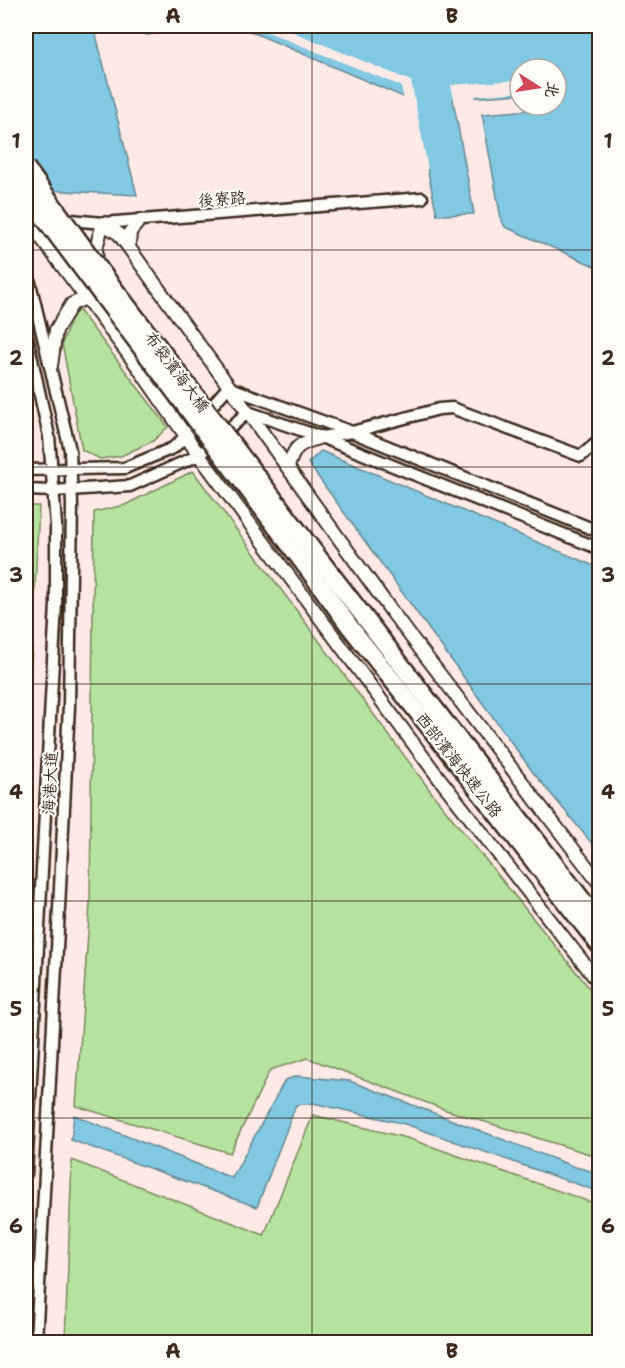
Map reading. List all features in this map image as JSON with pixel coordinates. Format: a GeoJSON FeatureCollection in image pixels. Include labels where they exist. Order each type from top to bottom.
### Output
{"type":"FeatureCollection","features":[{"type":"Feature","properties":{"kind":"highway","name":"布袋濱海大橋"},"geometry":{"type":"LineString","coordinates":[[26,168],[325,579]]}},
{"type":"Feature","properties":{"kind":"highway","name":"布袋濱海大橋"},"geometry":{"type":"LineString","coordinates":[[26,194],[325,579]]}},
{"type":"Feature","properties":{"kind":"highway","name":"西部濱海快速公路"},"geometry":{"type":"LineString","coordinates":[[325,579],[600,923]]}},
{"type":"Feature","properties":{"kind":"highway","name":"西部濱海快速公路"},"geometry":{"type":"LineString","coordinates":[[325,579],[350,627],[600,946]]}},
{"type":"Feature","properties":{"kind":"street","name":"後寮路"},"geometry":{"type":"LineString","coordinates":[[26,219],[54,218],[103,223],[422,198]]}},
{"type":"Feature","properties":{"kind":"street"},"geometry":{"type":"LineString","coordinates":[[26,219],[138,367],[199,455],[436,774],[600,984]]}},
{"type":"Feature","properties":{"kind":"street"},"geometry":{"type":"LineString","coordinates":[[129,247],[130,232],[140,220]]}},
{"type":"Feature","properties":{"kind":"street"},"geometry":{"type":"LineString","coordinates":[[103,321],[98,300],[96,248],[103,223],[119,234],[129,247],[392,612],[600,884]]}},
{"type":"Feature","properties":{"kind":"street","name":"海港大道"},"geometry":{"type":"LineString","coordinates":[[26,266],[70,450],[71,470],[69,706],[36,1342]]}},
{"type":"Feature","properties":{"kind":"street"},"geometry":{"type":"LineString","coordinates":[[51,366],[56,330],[72,304],[86,298]]}},
{"type":"Feature","properties":{"kind":"street","name":"海港大道"},"geometry":{"type":"LineString","coordinates":[[26,332],[49,436],[56,525],[56,604],[26,1174]]}},
{"type":"Feature","properties":{"kind":"street"},"geometry":{"type":"LineString","coordinates":[[228,387],[352,432],[600,532]]}},
{"type":"Feature","properties":{"kind":"street"},"geometry":{"type":"LineString","coordinates":[[26,470],[125,468],[173,448],[228,387]]}},
{"type":"Feature","properties":{"kind":"street"},"geometry":{"type":"LineString","coordinates":[[288,467],[292,454],[301,444],[321,437],[352,432],[439,409],[452,408],[581,456],[600,440]]}},
{"type":"Feature","properties":{"kind":"street"},"geometry":{"type":"LineString","coordinates":[[248,412],[321,437],[600,549]]}},
{"type":"Feature","properties":{"kind":"street"},"geometry":{"type":"LineString","coordinates":[[26,490],[53,491],[130,486],[199,455],[248,412]]}},
{"type":"Feature","properties":{"kind":"green space"},"geometry":{"type":"Polygon","coordinates":[[[79,310],[168,427],[153,441],[121,456],[100,459],[82,450],[62,343],[73,315],[79,310]]]}},
{"type":"Feature","properties":{"kind":"green space"},"geometry":{"type":"Polygon","coordinates":[[[193,471],[435,797],[599,1000],[599,1157],[446,1110],[308,1058],[270,1070],[230,1153],[76,1106],[90,904],[94,512],[125,505],[193,471]]]}},
{"type":"Feature","properties":{"kind":"green space"},"geometry":{"type":"Polygon","coordinates":[[[26,506],[39,506],[26,766],[26,506]]]}},
{"type":"Feature","properties":{"kind":"green space"},"geometry":{"type":"Polygon","coordinates":[[[313,1115],[407,1138],[599,1205],[599,1342],[65,1342],[72,1160],[264,1235],[313,1115]]]}},
{"type":"Feature","properties":{"kind":"water"},"geometry":{"type":"Polygon","coordinates":[[[26,26],[75,26],[95,31],[137,195],[26,189],[26,26]]]}},
{"type":"Feature","properties":{"kind":"water"},"geometry":{"type":"Polygon","coordinates":[[[122,26],[219,26],[147,35],[122,26]]]}},
{"type":"Feature","properties":{"kind":"water"},"geometry":{"type":"Polygon","coordinates":[[[238,26],[599,26],[599,268],[505,227],[501,219],[482,114],[508,112],[508,117],[568,117],[568,57],[508,57],[508,95],[453,99],[474,214],[437,215],[413,101],[238,26]]]}},
{"type":"Feature","properties":{"kind":"water"},"geometry":{"type":"Polygon","coordinates":[[[321,451],[599,568],[599,852],[532,771],[308,463],[321,451]]]}},
{"type":"Feature","properties":{"kind":"water"},"geometry":{"type":"Polygon","coordinates":[[[297,1076],[350,1081],[575,1167],[599,1173],[599,1192],[405,1124],[313,1103],[296,1105],[257,1207],[71,1140],[74,1115],[232,1178],[285,1080],[297,1076]]]}},
{"type":"Feature","properties":{"kind":"pier"},"geometry":{"type":"Polygon","coordinates":[[[253,26],[279,26],[411,81],[428,169],[425,169],[411,103],[404,100],[401,86],[253,26]]]}},
{"type":"Feature","properties":{"kind":"pier"},"geometry":{"type":"Polygon","coordinates":[[[508,81],[508,93],[475,96],[476,100],[456,102],[473,193],[451,85],[508,81]]]}}]}
